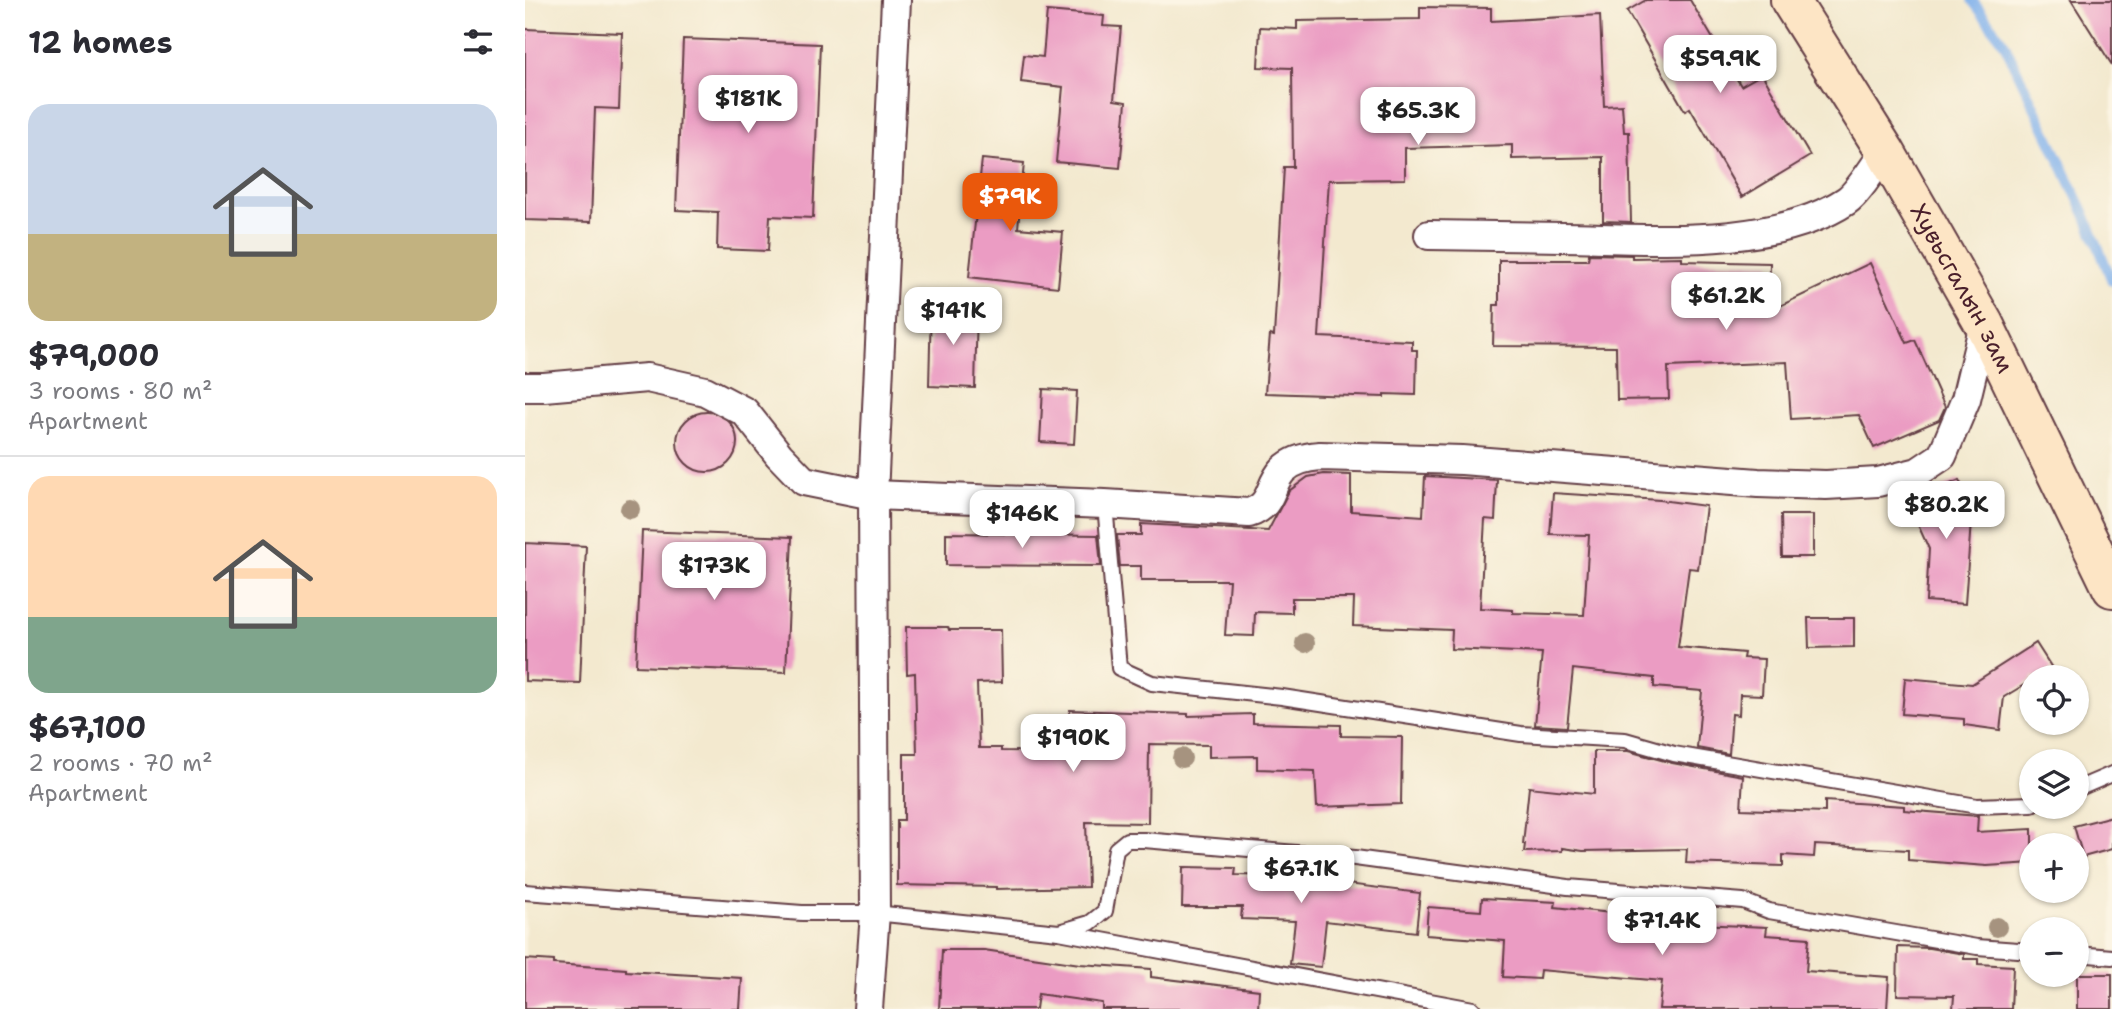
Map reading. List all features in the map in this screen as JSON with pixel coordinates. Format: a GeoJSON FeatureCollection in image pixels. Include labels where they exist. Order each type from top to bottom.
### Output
{"type":"FeatureCollection","features":[{"type":"Feature","properties":{"kind":"main road","name":"Хувьсгалын зам"},"geometry":{"type":"LineString","coordinates":[[1790,0],[1885,151],[1984,324],[2112,588]]}},
{"type":"Feature","properties":{"kind":"street"},"geometry":{"type":"LineString","coordinates":[[868,1009],[875,913],[873,495],[896,0]]}},
{"type":"Feature","properties":{"kind":"street"},"geometry":{"type":"LineString","coordinates":[[1429,235],[1651,240],[1759,232],[1809,219],[1849,200],[1885,151]]}},
{"type":"Feature","properties":{"kind":"street"},"geometry":{"type":"LineString","coordinates":[[525,387],[647,378],[705,391],[745,412],[804,481],[873,495],[1105,504],[1249,513],[1267,502],[1285,468],[1300,459],[1320,456],[1462,460],[1758,483],[1826,485],[1878,482],[1918,472],[1942,456],[1966,399],[1984,324]]}},
{"type":"Feature","properties":{"kind":"lane"},"geometry":{"type":"LineString","coordinates":[[1105,504],[1119,668],[1152,683],[1282,697],[1521,734],[1625,740],[1688,757],[1977,806],[2019,804]]}},
{"type":"Feature","properties":{"kind":"lane"},"geometry":{"type":"LineString","coordinates":[[2089,784],[2112,774]]}},
{"type":"Feature","properties":{"kind":"lane"},"geometry":{"type":"LineString","coordinates":[[1059,932],[1090,923],[1105,911],[1116,849],[1127,840],[1143,840],[1355,858],[1568,887],[1743,901],[1769,911],[1977,947],[2019,950]]}},
{"type":"Feature","properties":{"kind":"lane"},"geometry":{"type":"LineString","coordinates":[[525,892],[802,913],[875,913],[1059,932],[1473,1009]]}},
{"type":"Feature","properties":{"kind":"lane"},"geometry":{"type":"LineString","coordinates":[[2089,955],[2112,957]]}},
{"type":"Feature","properties":{"kind":"building"},"geometry":{"type":"Polygon","coordinates":[[[1646,0],[1690,0],[1741,86],[1762,74],[1810,156],[1742,197],[1690,108],[1685,111],[1627,11],[1646,0]]]}},
{"type":"Feature","properties":{"kind":"building"},"geometry":{"type":"Polygon","coordinates":[[[2071,0],[2112,0],[2112,65],[2071,0]]]}},
{"type":"Feature","properties":{"kind":"building"},"geometry":{"type":"Polygon","coordinates":[[[1420,7],[1491,8],[1491,21],[1600,15],[1604,106],[1622,105],[1624,132],[1629,132],[1631,222],[1603,221],[1603,157],[1512,159],[1512,145],[1405,148],[1405,179],[1329,180],[1319,337],[1412,341],[1412,350],[1417,350],[1416,395],[1384,394],[1384,397],[1265,393],[1270,335],[1274,336],[1284,167],[1293,167],[1292,68],[1258,67],[1260,27],[1297,29],[1297,21],[1420,19],[1420,7]]]}},
{"type":"Feature","properties":{"kind":"building"},"geometry":{"type":"Polygon","coordinates":[[[1047,11],[1104,16],[1103,26],[1121,27],[1114,100],[1126,102],[1120,168],[1056,162],[1063,87],[1021,82],[1024,55],[1043,57],[1047,11]]]}},
{"type":"Feature","properties":{"kind":"building"},"geometry":{"type":"Polygon","coordinates":[[[525,29],[622,33],[619,109],[595,108],[591,222],[525,220],[525,29]]]}},
{"type":"Feature","properties":{"kind":"building"},"geometry":{"type":"Polygon","coordinates":[[[683,39],[820,44],[813,218],[770,216],[768,251],[717,249],[718,212],[676,210],[683,39]]]}},
{"type":"Feature","properties":{"kind":"building"},"geometry":{"type":"Polygon","coordinates":[[[982,159],[1024,163],[1018,228],[1063,232],[1058,287],[969,277],[982,159]]]}},
{"type":"Feature","properties":{"kind":"building"},"geometry":{"type":"Polygon","coordinates":[[[1589,254],[1632,255],[1632,258],[1682,257],[1682,261],[1770,263],[1769,311],[1870,263],[1907,343],[1915,340],[1945,407],[1939,420],[1874,448],[1859,415],[1791,419],[1787,362],[1668,367],[1669,399],[1617,400],[1616,347],[1493,346],[1494,305],[1499,305],[1499,260],[1588,260],[1589,254]]]}},
{"type":"Feature","properties":{"kind":"building"},"geometry":{"type":"Polygon","coordinates":[[[931,306],[977,308],[975,388],[929,386],[931,306]]]}},
{"type":"Feature","properties":{"kind":"building"},"geometry":{"type":"Polygon","coordinates":[[[1043,389],[1077,391],[1074,444],[1040,442],[1043,389]]]}},
{"type":"Feature","properties":{"kind":"building"},"geometry":{"type":"Polygon","coordinates":[[[701,412],[713,412],[732,425],[737,442],[735,454],[724,467],[713,472],[701,472],[682,459],[677,448],[677,436],[690,417],[701,412]]]}},
{"type":"Feature","properties":{"kind":"building"},"geometry":{"type":"Polygon","coordinates":[[[1324,474],[1351,475],[1351,511],[1423,516],[1425,476],[1497,480],[1495,520],[1485,519],[1480,608],[1513,610],[1513,613],[1584,615],[1589,535],[1550,534],[1553,493],[1706,506],[1698,569],[1689,568],[1678,647],[1744,653],[1743,658],[1764,659],[1762,695],[1740,694],[1739,715],[1732,714],[1729,754],[1697,748],[1702,691],[1654,687],[1654,678],[1573,669],[1567,727],[1535,725],[1542,653],[1451,649],[1452,630],[1353,626],[1354,598],[1292,598],[1292,613],[1255,612],[1254,636],[1225,635],[1229,580],[1141,580],[1141,566],[1120,566],[1117,535],[1141,535],[1141,524],[1268,531],[1289,491],[1308,477],[1324,474]]]}},
{"type":"Feature","properties":{"kind":"building"},"geometry":{"type":"Polygon","coordinates":[[[1959,480],[1972,507],[1965,604],[1926,601],[1929,549],[1908,503],[1959,480]]]}},
{"type":"Feature","properties":{"kind":"building"},"geometry":{"type":"Polygon","coordinates":[[[1781,515],[1813,515],[1813,557],[1782,557],[1781,515]]]}},
{"type":"Feature","properties":{"kind":"building"},"geometry":{"type":"Polygon","coordinates":[[[642,531],[792,537],[786,672],[636,666],[642,531]]]}},
{"type":"Feature","properties":{"kind":"building"},"geometry":{"type":"Polygon","coordinates":[[[946,533],[1098,535],[1101,566],[946,565],[946,533]]]}},
{"type":"Feature","properties":{"kind":"building"},"geometry":{"type":"Polygon","coordinates":[[[525,543],[586,546],[580,683],[525,681],[525,543]]]}},
{"type":"Feature","properties":{"kind":"building"},"geometry":{"type":"Polygon","coordinates":[[[1808,618],[1854,618],[1854,647],[1809,648],[1808,618]]]}},
{"type":"Feature","properties":{"kind":"building"},"geometry":{"type":"Polygon","coordinates":[[[906,627],[1001,630],[1002,682],[977,683],[979,748],[1069,752],[1070,710],[1188,716],[1253,714],[1253,723],[1341,725],[1341,736],[1402,737],[1401,804],[1317,807],[1315,771],[1257,769],[1257,756],[1209,757],[1209,745],[1149,744],[1148,823],[1086,822],[1088,887],[996,889],[897,885],[897,820],[904,820],[904,754],[917,754],[915,673],[907,674],[906,627]]]}},
{"type":"Feature","properties":{"kind":"building"},"geometry":{"type":"Polygon","coordinates":[[[2036,643],[2050,665],[2019,665],[2019,688],[2004,697],[2000,730],[1964,725],[1964,719],[1902,714],[1905,678],[1972,684],[2036,643]]]}},
{"type":"Feature","properties":{"kind":"building"},"geometry":{"type":"Polygon","coordinates":[[[1594,751],[1628,751],[1672,763],[1743,776],[1741,809],[1825,812],[1825,801],[1904,806],[1904,810],[1978,816],[1977,832],[2032,829],[2032,833],[2019,833],[2019,864],[1987,866],[1908,860],[1908,850],[1815,845],[1814,857],[1783,855],[1783,866],[1686,863],[1687,849],[1583,851],[1562,848],[1562,851],[1524,852],[1529,787],[1594,794],[1594,751]]]}},
{"type":"Feature","properties":{"kind":"building"},"geometry":{"type":"Polygon","coordinates":[[[2112,816],[2112,849],[2089,855],[2089,833],[2076,833],[2074,826],[2112,816]]]}},
{"type":"Feature","properties":{"kind":"building"},"geometry":{"type":"Polygon","coordinates":[[[1183,867],[1236,868],[1235,875],[1283,876],[1420,893],[1416,932],[1326,921],[1321,967],[1290,964],[1295,921],[1241,919],[1242,907],[1182,907],[1183,867]]]}},
{"type":"Feature","properties":{"kind":"building"},"geometry":{"type":"Polygon","coordinates":[[[1482,898],[1556,902],[1555,907],[1650,917],[1650,922],[1767,927],[1766,935],[1809,938],[1806,971],[1889,977],[1887,1009],[1659,1009],[1662,981],[1540,970],[1539,979],[1503,977],[1505,941],[1426,935],[1428,907],[1481,911],[1482,898]]]}},
{"type":"Feature","properties":{"kind":"building"},"geometry":{"type":"Polygon","coordinates":[[[1898,947],[1929,948],[1964,954],[1964,959],[1978,959],[1978,964],[2013,966],[2011,1009],[1953,1009],[1954,996],[1897,995],[1898,947]]]}},
{"type":"Feature","properties":{"kind":"building"},"geometry":{"type":"Polygon","coordinates":[[[942,950],[984,950],[1080,964],[1151,969],[1151,977],[1259,990],[1258,1009],[1102,1009],[1102,1003],[1038,994],[1036,1009],[939,1009],[942,950]]]}},
{"type":"Feature","properties":{"kind":"building"},"geometry":{"type":"Polygon","coordinates":[[[525,959],[626,971],[742,978],[740,1009],[525,1009],[525,959]]]}},
{"type":"Feature","properties":{"kind":"building"},"geometry":{"type":"Polygon","coordinates":[[[2089,974],[2112,974],[2112,1009],[2077,1009],[2077,987],[2089,987],[2089,974]]]}},
{"type":"Feature","properties":{"kind":"waterway"},"geometry":{"type":"LineString","coordinates":[[1972,0],[2004,43],[2085,214],[2112,281]]}}]}
